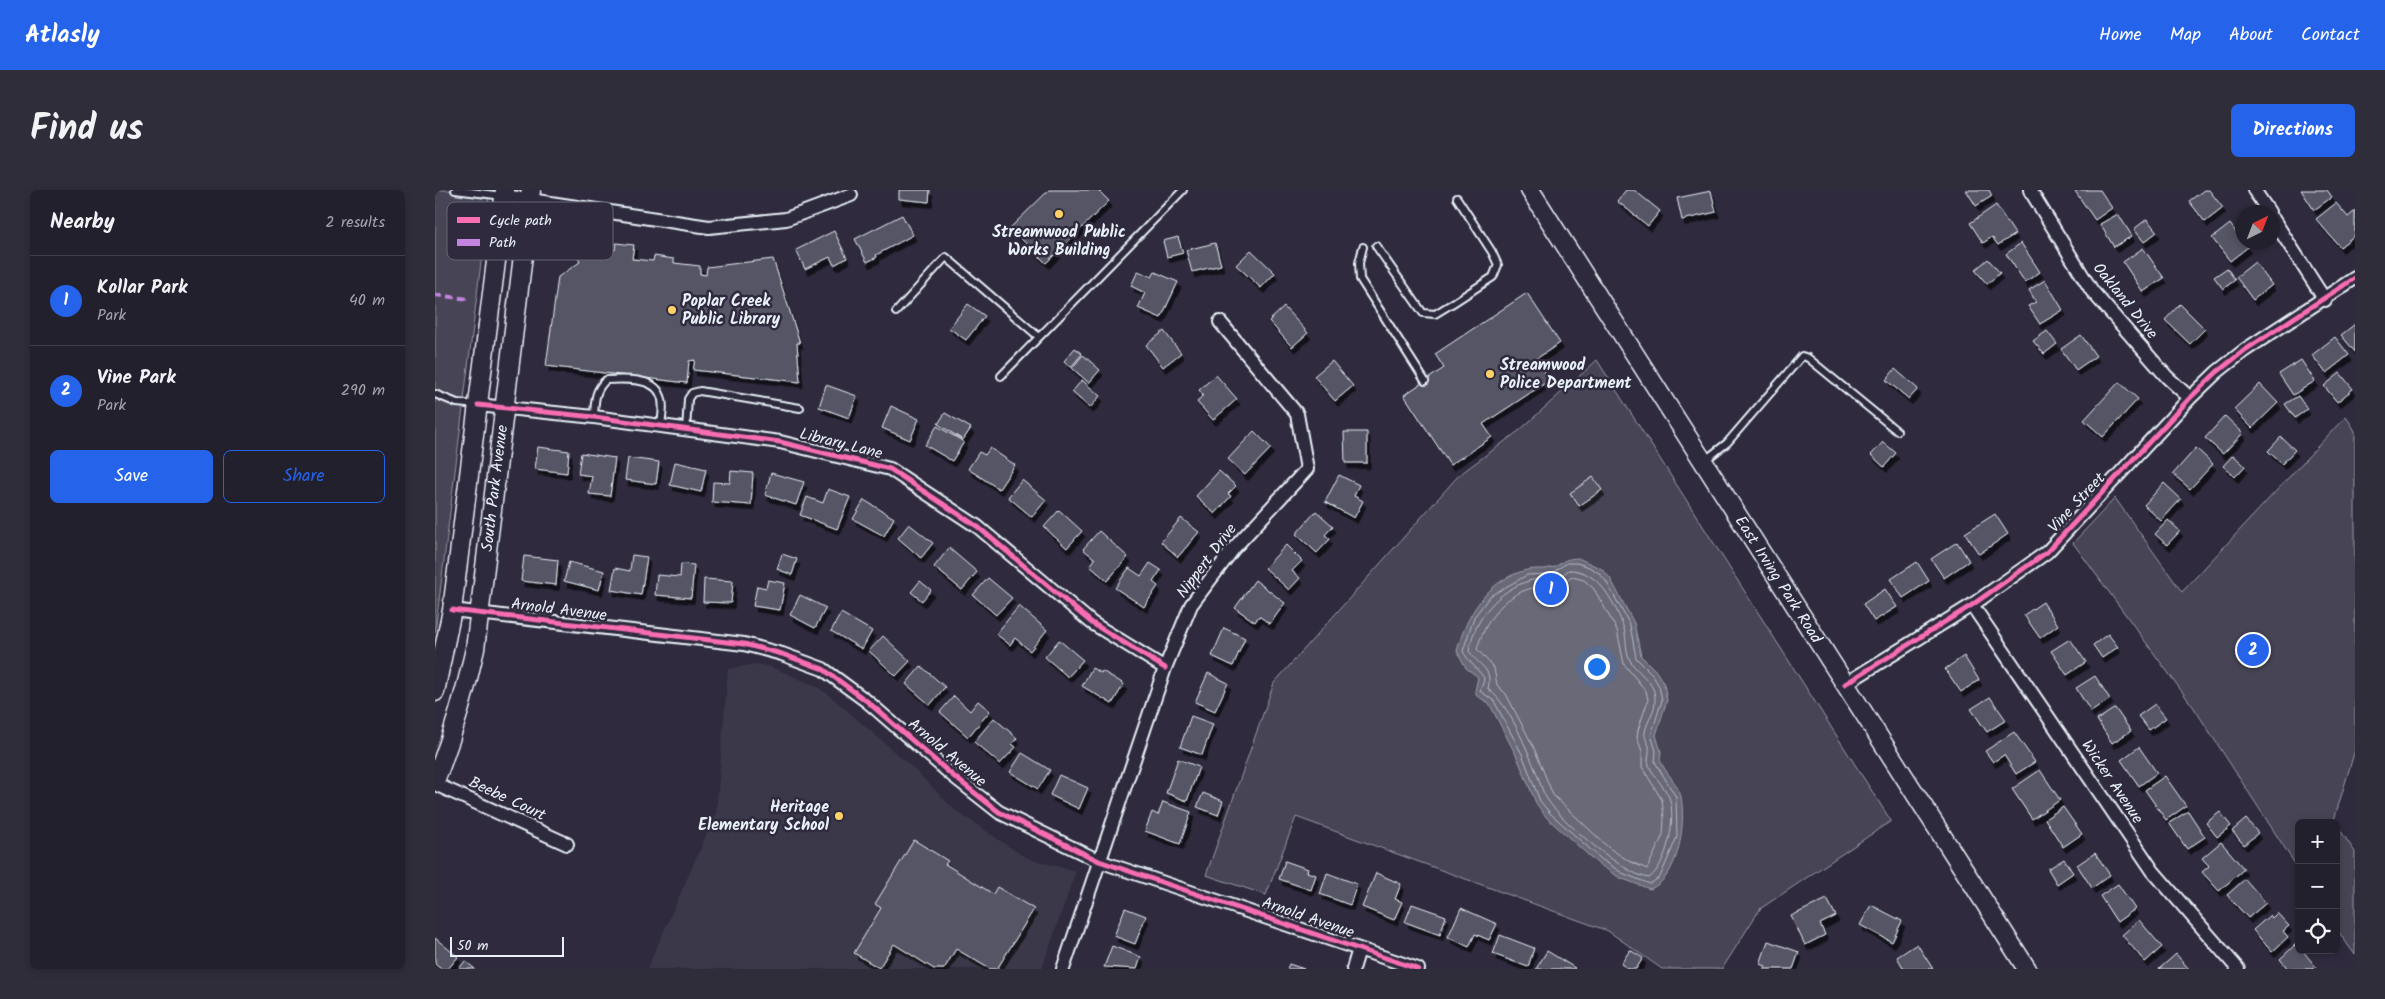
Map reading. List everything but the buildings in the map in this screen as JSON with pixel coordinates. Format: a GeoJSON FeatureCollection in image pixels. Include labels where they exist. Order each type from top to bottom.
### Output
{"type":"FeatureCollection","features":[{"type":"Feature","properties":{"kind":"street","name":"East Irving Park Road"},"geometry":{"type":"LineString","coordinates":[[1530,190],[2027,969]]}},
{"type":"Feature","properties":{"kind":"street","name":"Oakland Drive"},"geometry":{"type":"LineString","coordinates":[[2030,190],[2092,291],[2167,377],[2190,398]]}},
{"type":"Feature","properties":{"kind":"street"},"geometry":{"type":"LineString","coordinates":[[2254,190],[2264,205]]}},
{"type":"Feature","properties":{"kind":"street"},"geometry":{"type":"LineString","coordinates":[[504,193],[531,195],[570,202]]}},
{"type":"Feature","properties":{"kind":"street"},"geometry":{"type":"LineString","coordinates":[[613,210],[709,227],[787,219],[851,195]]}},
{"type":"Feature","properties":{"kind":"street"},"geometry":{"type":"LineString","coordinates":[[2280,229],[2325,300]]}},
{"type":"Feature","properties":{"kind":"street","name":"South Park Avenue"},"geometry":{"type":"LineString","coordinates":[[435,692],[452,610],[496,260]]}},
{"type":"Feature","properties":{"kind":"street","name":"South Park Avenue"},"geometry":{"type":"LineString","coordinates":[[435,782],[466,691],[480,613],[523,260]]}},
{"type":"Feature","properties":{"kind":"street","name":"Vine Street"},"geometry":{"type":"LineString","coordinates":[[1845,684],[2031,565],[2057,543],[2190,398],[2245,350],[2325,300],[2355,278]]}},
{"type":"Feature","properties":{"kind":"street","name":"Nippert Drive"},"geometry":{"type":"LineString","coordinates":[[1063,969],[1165,668],[1191,605],[1234,548],[1307,469],[1297,414],[1220,322]]}},
{"type":"Feature","properties":{"kind":"street","name":"Library Lane"},"geometry":{"type":"LineString","coordinates":[[479,405],[661,425],[780,442],[890,469],[978,527],[1092,623],[1165,668]]}},
{"type":"Feature","properties":{"kind":"street","name":"Wicker Avenue"},"geometry":{"type":"LineString","coordinates":[[1971,605],[2153,871],[2238,969]]}},
{"type":"Feature","properties":{"kind":"street","name":"Arnold Avenue"},"geometry":{"type":"LineString","coordinates":[[452,610],[744,644],[782,654],[823,669],[868,702],[952,775],[999,812],[1099,861],[1418,969]]}},
{"type":"Feature","properties":{"kind":"street","name":"Beebe Court"},"geometry":{"type":"LineString","coordinates":[[435,782],[567,844]]}},
{"type":"Feature","properties":{"kind":"street"},"geometry":{"type":"LineString","coordinates":[[1353,969],[1359,949]]}},
{"type":"Feature","properties":{"kind":"lane"},"geometry":{"type":"LineString","coordinates":[[455,190],[504,193]]}},
{"type":"Feature","properties":{"kind":"lane"},"geometry":{"type":"LineString","coordinates":[[1001,376],[1183,190]]}},
{"type":"Feature","properties":{"kind":"lane"},"geometry":{"type":"LineString","coordinates":[[1376,246],[1423,313],[1435,314],[1493,277],[1498,266],[1492,252],[1457,198]]}},
{"type":"Feature","properties":{"kind":"lane"},"geometry":{"type":"LineString","coordinates":[[1363,247],[1359,262],[1361,279],[1425,381]]}},
{"type":"Feature","properties":{"kind":"lane"},"geometry":{"type":"LineString","coordinates":[[896,312],[946,257],[1039,337]]}},
{"type":"Feature","properties":{"kind":"lane"},"geometry":{"type":"LineString","coordinates":[[1703,462],[1727,443],[1802,356],[1808,358],[1897,431]]}},
{"type":"Feature","properties":{"kind":"lane"},"geometry":{"type":"LineString","coordinates":[[594,417],[595,394],[599,386],[606,380],[635,381],[651,384],[660,392],[662,400],[661,425]]}},
{"type":"Feature","properties":{"kind":"lane"},"geometry":{"type":"LineString","coordinates":[[686,430],[688,400],[692,393],[700,391],[800,408]]}},
{"type":"Feature","properties":{"kind":"lane"},"geometry":{"type":"LineString","coordinates":[[435,394],[457,403],[479,405]]}},
{"type":"Feature","properties":{"kind":"shaded area"},"geometry":{"type":"Polygon","coordinates":[[[435,190],[490,190],[489,202],[447,202],[447,260],[481,260],[435,633],[435,190]]]}},
{"type":"Feature","properties":{"kind":"shaded area"},"geometry":{"type":"Polygon","coordinates":[[[1597,360],[1891,821],[1760,909],[1722,969],[1662,969],[1608,931],[1296,817],[1266,895],[1206,875],[1274,683],[1459,475],[1520,430],[1597,360]]]}},
{"type":"Feature","properties":{"kind":"shaded area"},"geometry":{"type":"Polygon","coordinates":[[[2346,416],[2355,431],[2355,750],[2334,819],[2295,819],[2295,864],[2194,708],[2073,543],[2115,498],[2182,592],[2346,416]]]}},
{"type":"Feature","properties":{"kind":"shaded area","name":"Heritage Elementary School"},"geometry":{"type":"Polygon","coordinates":[[[756,664],[771,667],[814,685],[828,694],[911,766],[955,810],[1020,854],[1033,860],[1076,871],[1042,969],[647,969],[716,813],[728,669],[756,664]]]}},
{"type":"Feature","properties":{"kind":"shaded area"},"geometry":{"type":"Polygon","coordinates":[[[2340,830],[2355,852],[2355,955],[2340,934],[2340,830]]]}},
{"type":"Feature","properties":{"kind":"water"},"geometry":{"type":"Polygon","coordinates":[[[1578,558],[1602,569],[1610,578],[1634,623],[1641,656],[1656,671],[1664,684],[1667,700],[1656,735],[1661,752],[1660,760],[1681,797],[1682,821],[1681,835],[1674,862],[1668,874],[1660,883],[1650,889],[1620,878],[1597,863],[1546,817],[1536,803],[1517,757],[1489,703],[1477,696],[1475,691],[1478,677],[1466,668],[1457,651],[1466,624],[1473,612],[1490,590],[1501,581],[1527,570],[1547,569],[1557,566],[1564,561],[1578,558]]]}},
{"type":"Feature","properties":{"kind":"marked path"},"geometry":{"type":"LineString","coordinates":[[435,295],[469,299]]}},
{"type":"Feature","properties":{"kind":"cycle path"},"geometry":{"type":"LineString","coordinates":[[1845,684],[1972,605],[2047,552],[2190,398],[2217,372],[2245,350],[2355,278]]}},
{"type":"Feature","properties":{"kind":"cycle path"},"geometry":{"type":"LineString","coordinates":[[478,405],[594,417],[780,442],[890,469],[978,527],[1092,623],[1165,668]]}},
{"type":"Feature","properties":{"kind":"cycle path"},"geometry":{"type":"LineString","coordinates":[[452,610],[744,644],[782,654],[823,669],[868,702],[952,775],[999,812],[1099,861],[1418,969]]}},
{"type":"Feature","properties":{"kind":"place","name":"Streamwood Public Works Building"},"geometry":{"type":"Point","coordinates":[1059,214]}},
{"type":"Feature","properties":{"kind":"place","name":"Poplar Creek Public Library"},"geometry":{"type":"Point","coordinates":[672,310]}},
{"type":"Feature","properties":{"kind":"place","name":"Streamwood Police Department"},"geometry":{"type":"Point","coordinates":[1490,374]}},
{"type":"Feature","properties":{"kind":"place","name":"Kollar Park"},"geometry":{"type":"Point","coordinates":[1551,589]}},
{"type":"Feature","properties":{"kind":"place","name":"Vine Park"},"geometry":{"type":"Point","coordinates":[2253,650]}},
{"type":"Feature","properties":{"kind":"place","name":"Heritage Elementary School"},"geometry":{"type":"Point","coordinates":[839,816]}}]}
